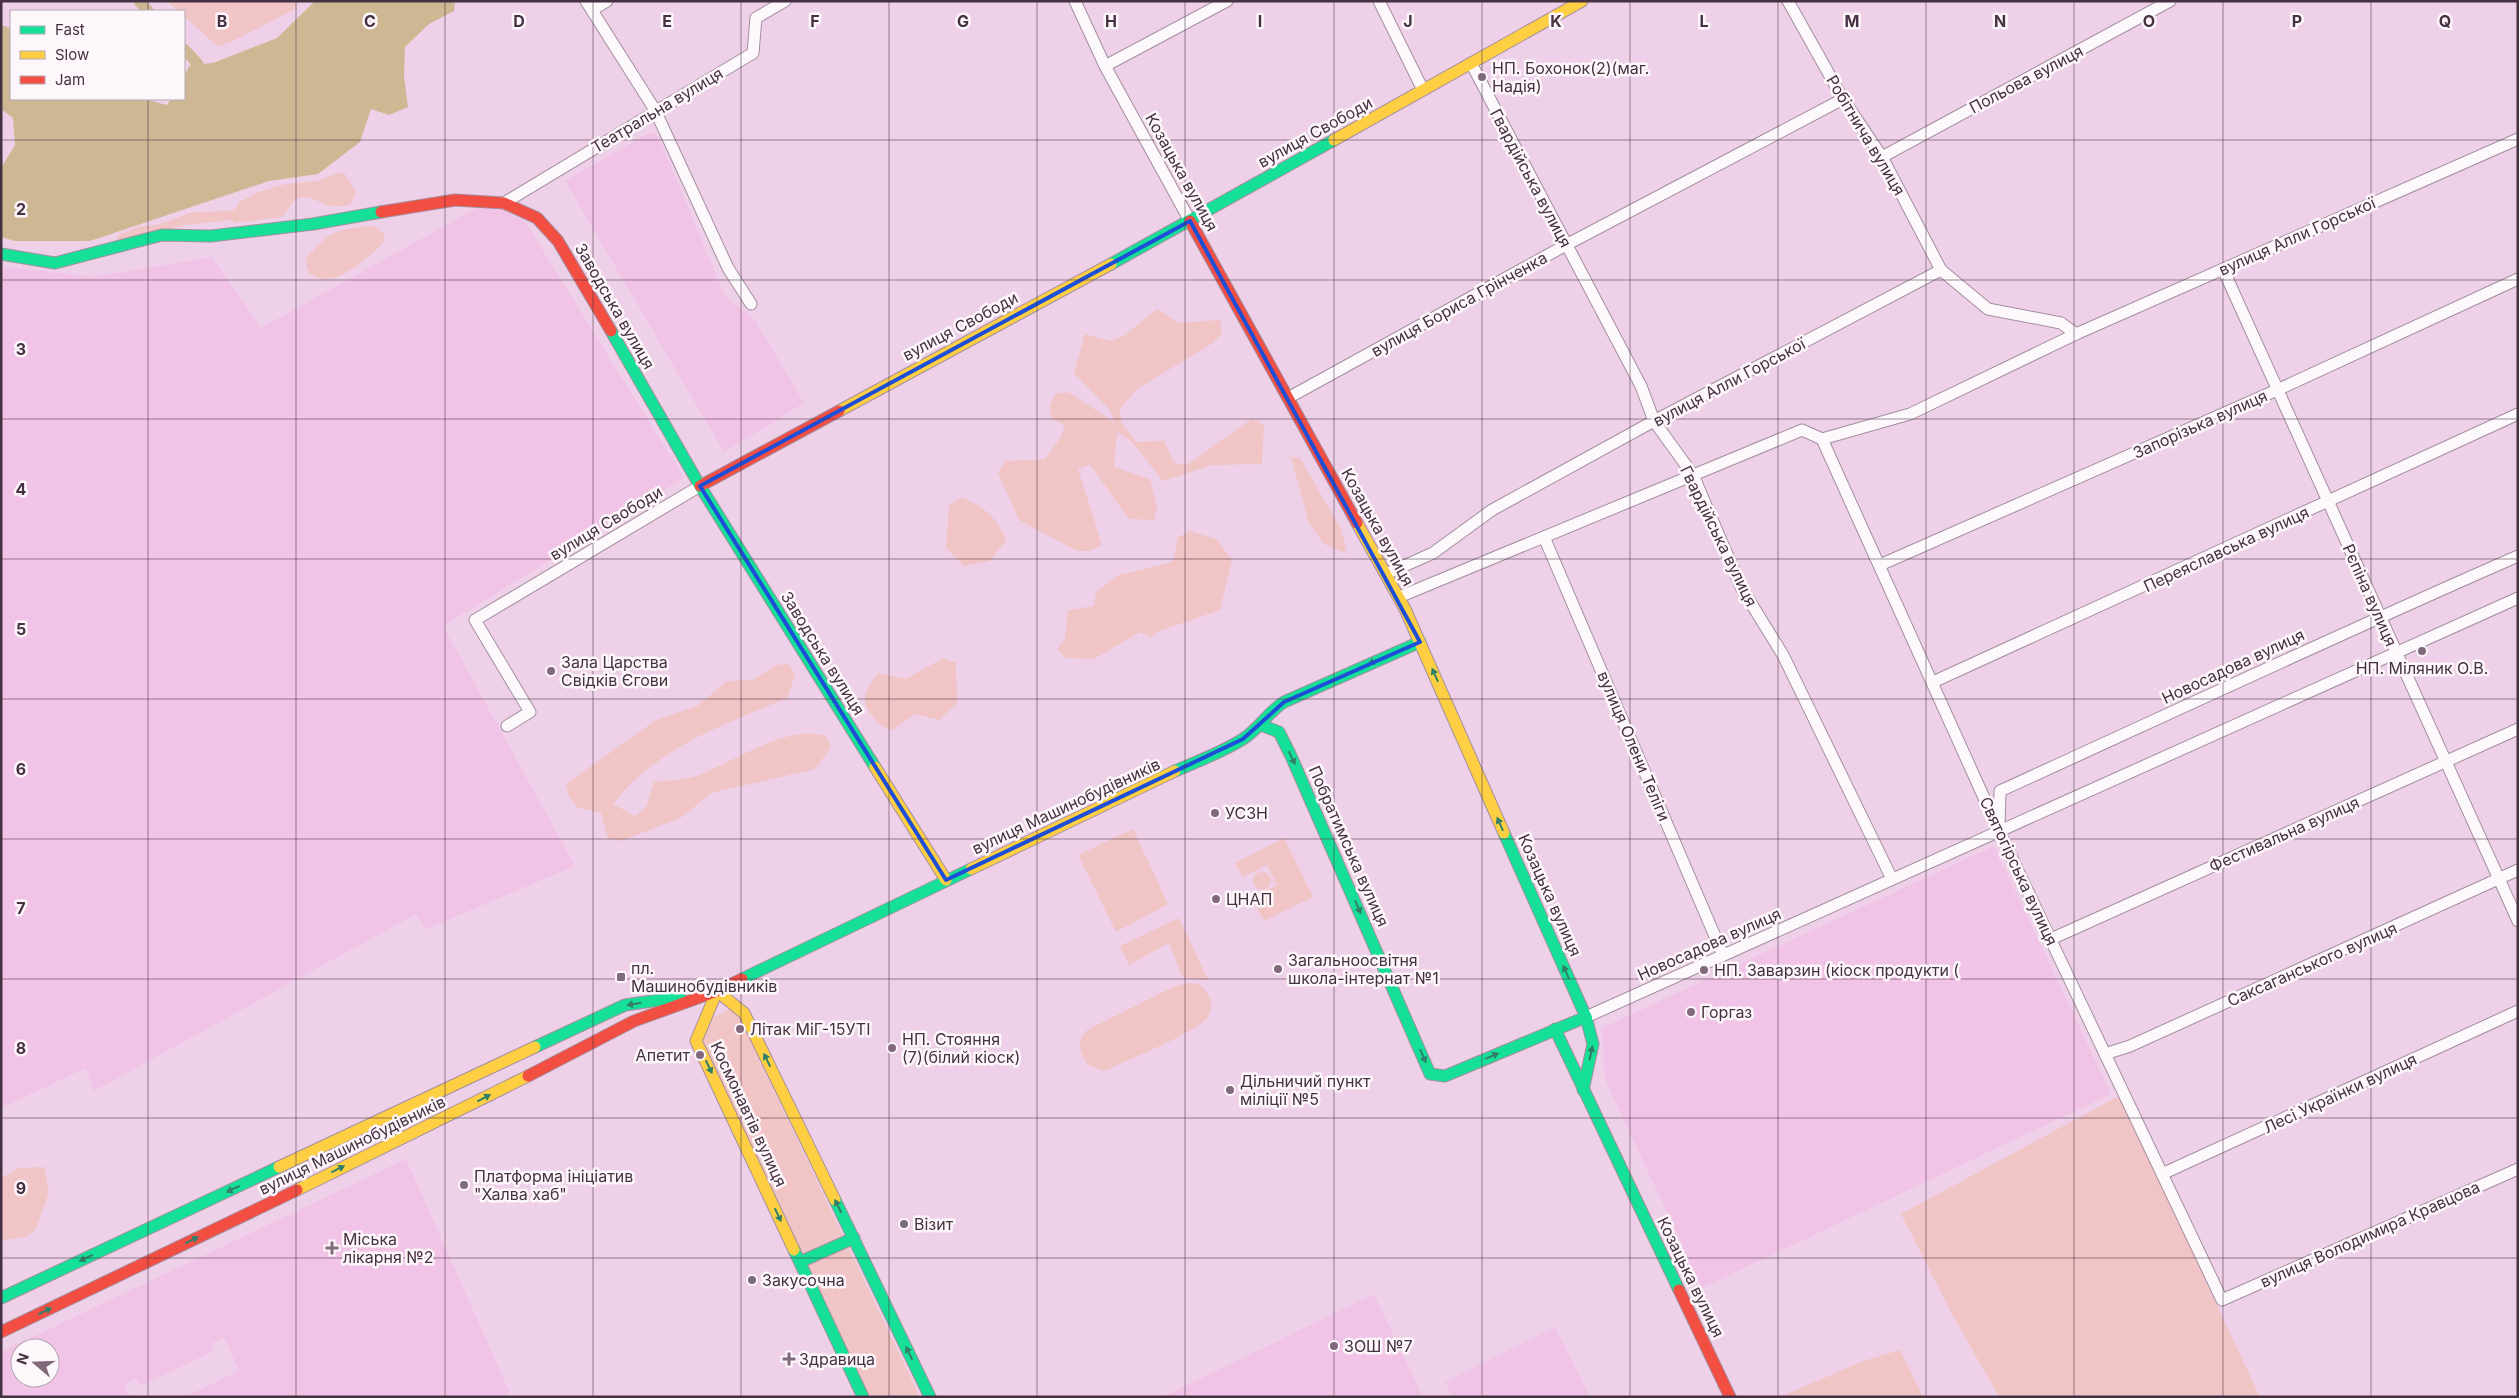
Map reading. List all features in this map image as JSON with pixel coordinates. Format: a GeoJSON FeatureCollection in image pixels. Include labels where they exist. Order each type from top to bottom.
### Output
{"type":"FeatureCollection","features":[{"type":"Feature","properties":{"kind":"street"},"geometry":{"type":"LineString","coordinates":[[607,1],[589,6],[655,110],[728,268],[751,304]]}},
{"type":"Feature","properties":{"kind":"street","name":"Театральна вулиця"},"geometry":{"type":"LineString","coordinates":[[504,203],[655,110],[753,53],[756,18],[785,1]]}},
{"type":"Feature","properties":{"kind":"street","name":"Козацька вулиця"},"geometry":{"type":"LineString","coordinates":[[1075,1],[1105,66],[1386,574],[1420,642],[1586,1017],[1593,1044],[1584,1090]]}},
{"type":"Feature","properties":{"kind":"street"},"geometry":{"type":"LineString","coordinates":[[1105,66],[1227,1]]}},
{"type":"Feature","properties":{"kind":"street"},"geometry":{"type":"LineString","coordinates":[[1379,1],[1423,90]]}},
{"type":"Feature","properties":{"kind":"street","name":"вулиця Свободи"},"geometry":{"type":"LineString","coordinates":[[507,726],[530,712],[475,620],[700,486],[1190,221],[1582,1]]}},
{"type":"Feature","properties":{"kind":"street","name":"Робітнича вулиця"},"geometry":{"type":"LineString","coordinates":[[1788,1],[1843,99],[1882,156],[1941,270]]}},
{"type":"Feature","properties":{"kind":"street","name":"Польова вулиця"},"geometry":{"type":"LineString","coordinates":[[1882,156],[2170,1]]}},
{"type":"Feature","properties":{"kind":"street","name":"Гвардійська вулиця"},"geometry":{"type":"LineString","coordinates":[[1471,64],[1641,386],[1654,421],[1693,475],[1741,587],[1783,655],[1892,879]]}},
{"type":"Feature","properties":{"kind":"street","name":"вулиця Бориса Грінченка"},"geometry":{"type":"LineString","coordinates":[[1288,398],[1566,246],[1843,99]]}},
{"type":"Feature","properties":{"kind":"street","name":"вулиця Алли Горської"},"geometry":{"type":"LineString","coordinates":[[1822,439],[1910,414],[2076,334],[2518,139]]}},
{"type":"Feature","properties":{"kind":"street","name":"Заводська вулиця"},"geometry":{"type":"LineString","coordinates":[[1,254],[55,263],[162,235],[211,236],[294,227],[455,200],[504,203],[537,218],[558,241],[582,279],[700,486],[946,880]]}},
{"type":"Feature","properties":{"kind":"street"},"geometry":{"type":"LineString","coordinates":[[1941,270],[1988,308],[2061,323],[2076,334]]}},
{"type":"Feature","properties":{"kind":"street","name":"вулиця Алли Горської"},"geometry":{"type":"LineString","coordinates":[[1386,574],[1433,553],[1492,510],[1654,421],[1941,270]]}},
{"type":"Feature","properties":{"kind":"street","name":"Рєпіна вулиця"},"geometry":{"type":"LineString","coordinates":[[2223,270],[2518,921]]}},
{"type":"Feature","properties":{"kind":"street","name":"Запорізька вулиця"},"geometry":{"type":"LineString","coordinates":[[1880,565],[2277,390],[2518,279]]}},
{"type":"Feature","properties":{"kind":"street","name":"Переяславська вулиця"},"geometry":{"type":"LineString","coordinates":[[1933,682],[2518,414]]}},
{"type":"Feature","properties":{"kind":"street"},"geometry":{"type":"LineString","coordinates":[[1399,598],[1802,430],[1822,439]]}},
{"type":"Feature","properties":{"kind":"street","name":"Святогірська вулиця"},"geometry":{"type":"LineString","coordinates":[[1822,439],[1999,831],[2222,1300]]}},
{"type":"Feature","properties":{"kind":"street","name":"вулиця Олени Теліги"},"geometry":{"type":"LineString","coordinates":[[1544,537],[1723,955]]}},
{"type":"Feature","properties":{"kind":"street","name":"Новосадова вулиця"},"geometry":{"type":"LineString","coordinates":[[1999,831],[2000,791],[2380,616],[2518,556]]}},
{"type":"Feature","properties":{"kind":"street","name":"Новосадова вулиця"},"geometry":{"type":"LineString","coordinates":[[1430,1074],[1445,1076],[1586,1017],[2518,598]]}},
{"type":"Feature","properties":{"kind":"street","name":"вулиця Машинобудівників"},"geometry":{"type":"LineString","coordinates":[[1,1332],[438,1122],[634,1021],[717,991],[1244,739],[1261,725],[1274,708],[1284,702],[1420,642]]}},
{"type":"Feature","properties":{"kind":"street","name":"Побратимська вулиця"},"geometry":{"type":"LineString","coordinates":[[1261,725],[1279,732],[1291,756],[1430,1074]]}},
{"type":"Feature","properties":{"kind":"street","name":"Фестивальна вулиця"},"geometry":{"type":"LineString","coordinates":[[2051,939],[2518,729]]}},
{"type":"Feature","properties":{"kind":"street","name":"Саксаганського вулиця"},"geometry":{"type":"LineString","coordinates":[[2105,1054],[2130,1046],[2518,870]]}},
{"type":"Feature","properties":{"kind":"street"},"geometry":{"type":"LineString","coordinates":[[717,991],[744,1013],[930,1397]]}},
{"type":"Feature","properties":{"kind":"street","name":"вулиця Машинобудівників"},"geometry":{"type":"LineString","coordinates":[[1,1298],[625,1005],[717,991]]}},
{"type":"Feature","properties":{"kind":"street","name":"Космонавтів вулиця"},"geometry":{"type":"LineString","coordinates":[[717,991],[696,1041],[863,1397]]}},
{"type":"Feature","properties":{"kind":"street","name":"Лесі Українки вулиця"},"geometry":{"type":"LineString","coordinates":[[2162,1174],[2518,1011]]}},
{"type":"Feature","properties":{"kind":"street","name":"Козацька вулиця"},"geometry":{"type":"LineString","coordinates":[[1556,1029],[1730,1397]]}},
{"type":"Feature","properties":{"kind":"street","name":"вулиця Володимира Кравцова"},"geometry":{"type":"LineString","coordinates":[[2222,1300],[2518,1168]]}},
{"type":"Feature","properties":{"kind":"street"},"geometry":{"type":"LineString","coordinates":[[800,1262],[854,1238]]}},
{"type":"Feature","properties":{"kind":"highlighted area"},"geometry":{"type":"Polygon","coordinates":[[[1190,221],[1420,642],[1284,702],[1243,739],[946,880],[700,486],[1190,221]]]}},
{"type":"Feature","properties":{"kind":"shaded area"},"geometry":{"type":"Polygon","coordinates":[[[167,1],[298,1],[295,9],[231,42],[217,46],[185,17],[185,10],[177,10],[167,1]]]}},
{"type":"Feature","properties":{"kind":"shaded area"},"geometry":{"type":"Polygon","coordinates":[[[315,1],[455,1],[454,11],[429,24],[405,47],[404,76],[408,107],[389,115],[371,109],[360,142],[318,174],[269,181],[90,241],[15,241],[1,237],[1,168],[15,145],[13,118],[1,109],[1,25],[10,28],[10,100],[148,100],[167,105],[170,100],[185,100],[185,74],[190,65],[213,63],[277,38],[315,1]]]}},
{"type":"Feature","properties":{"kind":"shaded area"},"geometry":{"type":"Polygon","coordinates":[[[651,132],[658,136],[725,296],[755,320],[804,403],[724,452],[565,181],[651,132]]]}},
{"type":"Feature","properties":{"kind":"shaded area"},"geometry":{"type":"Polygon","coordinates":[[[341,172],[345,174],[356,192],[349,205],[331,206],[304,197],[294,201],[282,217],[235,223],[232,220],[185,225],[128,241],[116,239],[119,235],[138,227],[157,225],[193,212],[231,211],[236,208],[239,202],[261,191],[286,184],[317,181],[341,172]]]}},
{"type":"Feature","properties":{"kind":"shaded area"},"geometry":{"type":"Polygon","coordinates":[[[477,208],[504,210],[526,223],[684,478],[443,626],[575,866],[426,929],[416,914],[94,1091],[86,1068],[1,1108],[1,266],[93,277],[212,257],[261,328],[477,208]]]}},
{"type":"Feature","properties":{"kind":"shaded area"},"geometry":{"type":"Polygon","coordinates":[[[374,226],[384,234],[385,240],[359,264],[334,278],[322,279],[309,273],[305,260],[327,237],[342,230],[374,226]]]}},
{"type":"Feature","properties":{"kind":"shaded area"},"geometry":{"type":"Polygon","coordinates":[[[1157,309],[1179,323],[1220,320],[1222,333],[1213,343],[1137,389],[1120,409],[1121,422],[1136,442],[1164,441],[1174,463],[1187,465],[1253,418],[1264,426],[1262,464],[1212,465],[1163,481],[1131,441],[1117,432],[1114,467],[1150,479],[1157,507],[1154,520],[1129,519],[1090,465],[1078,469],[1102,545],[1090,551],[1077,551],[1019,520],[998,473],[1006,461],[1045,459],[1060,438],[1065,425],[1051,419],[1050,406],[1055,394],[1068,392],[1111,420],[1115,428],[1110,410],[1074,373],[1085,334],[1111,341],[1124,336],[1157,309]]]}},
{"type":"Feature","properties":{"kind":"shaded area"},"geometry":{"type":"Polygon","coordinates":[[[1291,457],[1300,458],[1341,529],[1347,554],[1324,544],[1309,523],[1291,457]]]}},
{"type":"Feature","properties":{"kind":"shaded area"},"geometry":{"type":"Polygon","coordinates":[[[960,498],[982,508],[994,519],[1003,533],[1006,540],[990,561],[964,566],[946,548],[949,506],[960,498]]]}},
{"type":"Feature","properties":{"kind":"shaded area"},"geometry":{"type":"Polygon","coordinates":[[[1190,531],[1216,539],[1232,560],[1220,610],[1159,631],[1152,637],[1140,632],[1094,659],[1066,658],[1057,649],[1065,639],[1068,610],[1094,606],[1096,592],[1119,575],[1173,562],[1178,537],[1190,531]]]}},
{"type":"Feature","properties":{"kind":"shaded area"},"geometry":{"type":"Polygon","coordinates":[[[943,658],[956,663],[957,703],[939,720],[915,714],[892,730],[883,727],[877,722],[869,711],[865,699],[867,689],[879,673],[906,679],[943,658]]]}},
{"type":"Feature","properties":{"kind":"shaded area"},"geometry":{"type":"Polygon","coordinates":[[[789,664],[795,675],[787,698],[715,729],[670,753],[630,784],[613,804],[635,816],[646,808],[654,782],[691,778],[760,746],[794,735],[811,733],[826,736],[831,747],[815,769],[711,793],[682,817],[621,841],[608,838],[601,813],[577,807],[569,796],[566,784],[656,720],[697,706],[727,681],[753,680],[776,665],[789,664]]]}},
{"type":"Feature","properties":{"kind":"shaded area"},"geometry":{"type":"Polygon","coordinates":[[[1133,829],[1168,904],[1116,932],[1078,855],[1133,829]]]}},
{"type":"Feature","properties":{"kind":"shaded area"},"geometry":{"type":"Polygon","coordinates":[[[1284,838],[1313,897],[1264,921],[1252,898],[1277,885],[1267,865],[1243,877],[1235,863],[1284,838]]]}},
{"type":"Feature","properties":{"kind":"shaded area"},"geometry":{"type":"Polygon","coordinates":[[[1994,846],[2111,1094],[1702,1288],[1605,1079],[1602,1028],[1994,846]]]}},
{"type":"Feature","properties":{"kind":"shaded area"},"geometry":{"type":"Polygon","coordinates":[[[1262,872],[1268,875],[1271,881],[1268,887],[1262,890],[1256,887],[1253,881],[1256,875],[1262,872]]]}},
{"type":"Feature","properties":{"kind":"shaded area"},"geometry":{"type":"Polygon","coordinates":[[[1179,918],[1208,980],[1183,978],[1169,943],[1129,965],[1120,946],[1179,918]]]}},
{"type":"Feature","properties":{"kind":"shaded area"},"geometry":{"type":"Polygon","coordinates":[[[1187,983],[1199,984],[1206,991],[1210,999],[1210,1013],[1200,1024],[1159,1046],[1104,1071],[1088,1065],[1080,1048],[1081,1039],[1087,1030],[1173,987],[1187,983]]]}},
{"type":"Feature","properties":{"kind":"shaded area"},"geometry":{"type":"Polygon","coordinates":[[[734,1007],[920,1397],[870,1397],[695,1026],[734,1007]]]}},
{"type":"Feature","properties":{"kind":"shaded area"},"geometry":{"type":"Polygon","coordinates":[[[2119,1096],[2260,1397],[1999,1397],[1951,1312],[1901,1214],[2119,1096]]]}},
{"type":"Feature","properties":{"kind":"shaded area","name":"Міська лікарня №2"},"geometry":{"type":"Polygon","coordinates":[[[406,1159],[510,1393],[500,1397],[184,1397],[239,1371],[224,1337],[211,1344],[214,1351],[140,1386],[136,1378],[124,1384],[129,1397],[1,1397],[1,1352],[10,1348],[10,1388],[60,1388],[60,1338],[30,1338],[406,1159]]]}},
{"type":"Feature","properties":{"kind":"shaded area"},"geometry":{"type":"Polygon","coordinates":[[[44,1167],[49,1192],[36,1229],[26,1237],[1,1240],[1,1178],[19,1168],[44,1167]]]}},
{"type":"Feature","properties":{"kind":"shaded area","name":"ЗОШ №7"},"geometry":{"type":"Polygon","coordinates":[[[1374,1294],[1423,1397],[1163,1397],[1374,1294]]]}},
{"type":"Feature","properties":{"kind":"shaded area"},"geometry":{"type":"Polygon","coordinates":[[[1555,1327],[1590,1397],[1452,1397],[1445,1382],[1555,1327]]]}},
{"type":"Feature","properties":{"kind":"shaded area"},"geometry":{"type":"Polygon","coordinates":[[[1900,1350],[1923,1397],[1780,1397],[1863,1361],[1900,1350]]]}},
{"type":"Feature","properties":{"kind":"waterway"},"geometry":{"type":"LineString","coordinates":[[139,1],[147,10]]}},
{"type":"Feature","properties":{"kind":"waterway"},"geometry":{"type":"LineString","coordinates":[[185,50],[198,64]]}},
{"type":"Feature","properties":{"kind":"traffic: fast"},"geometry":{"type":"LineString","coordinates":[[1111,264],[1334,140]]}},
{"type":"Feature","properties":{"kind":"traffic: fast"},"geometry":{"type":"LineString","coordinates":[[1,254],[55,263],[162,235],[211,236],[313,224],[381,212]]}},
{"type":"Feature","properties":{"kind":"traffic: fast"},"geometry":{"type":"LineString","coordinates":[[611,331],[700,486],[875,767]]}},
{"type":"Feature","properties":{"kind":"traffic: fast"},"geometry":{"type":"LineString","coordinates":[[1175,771],[1219,752],[1243,739],[1284,702],[1420,642]]}},
{"type":"Feature","properties":{"kind":"traffic: fast"},"geometry":{"type":"LineString","coordinates":[[1261,725],[1279,732],[1291,756],[1430,1074],[1445,1076],[1586,1017]]}},
{"type":"Feature","properties":{"kind":"traffic: fast"},"geometry":{"type":"LineString","coordinates":[[1504,833],[1586,1017],[1593,1044],[1583,1090]]}},
{"type":"Feature","properties":{"kind":"traffic: fast"},"geometry":{"type":"LineString","coordinates":[[742,979],[971,869]]}},
{"type":"Feature","properties":{"kind":"traffic: fast"},"geometry":{"type":"LineString","coordinates":[[535,1047],[625,1005],[680,997]]}},
{"type":"Feature","properties":{"kind":"traffic: fast"},"geometry":{"type":"LineString","coordinates":[[1555,1029],[1679,1290]]}},
{"type":"Feature","properties":{"kind":"traffic: fast"},"geometry":{"type":"LineString","coordinates":[[1,1298],[279,1167]]}},
{"type":"Feature","properties":{"kind":"traffic: fast"},"geometry":{"type":"LineString","coordinates":[[835,1200],[930,1397]]}},
{"type":"Feature","properties":{"kind":"traffic: fast"},"geometry":{"type":"LineString","coordinates":[[800,1262],[854,1238]]}},
{"type":"Feature","properties":{"kind":"traffic: fast"},"geometry":{"type":"LineString","coordinates":[[794,1250],[863,1397]]}},
{"type":"Feature","properties":{"kind":"traffic: slow"},"geometry":{"type":"LineString","coordinates":[[1334,140],[1582,1]]}},
{"type":"Feature","properties":{"kind":"traffic: slow"},"geometry":{"type":"LineString","coordinates":[[839,411],[1111,264]]}},
{"type":"Feature","properties":{"kind":"traffic: slow"},"geometry":{"type":"LineString","coordinates":[[1357,523],[1405,609],[1504,833]]}},
{"type":"Feature","properties":{"kind":"traffic: slow"},"geometry":{"type":"LineString","coordinates":[[875,767],[946,880]]}},
{"type":"Feature","properties":{"kind":"traffic: slow"},"geometry":{"type":"LineString","coordinates":[[971,869],[1175,771]]}},
{"type":"Feature","properties":{"kind":"traffic: slow"},"geometry":{"type":"LineString","coordinates":[[717,991],[744,1013],[835,1200]]}},
{"type":"Feature","properties":{"kind":"traffic: slow"},"geometry":{"type":"LineString","coordinates":[[717,991],[696,1041],[794,1250]]}},
{"type":"Feature","properties":{"kind":"traffic: slow"},"geometry":{"type":"LineString","coordinates":[[279,1167],[535,1047]]}},
{"type":"Feature","properties":{"kind":"traffic: slow"},"geometry":{"type":"LineString","coordinates":[[297,1190],[528,1076]]}},
{"type":"Feature","properties":{"kind":"traffic: jam"},"geometry":{"type":"LineString","coordinates":[[381,212],[455,200],[504,203],[537,218],[558,241],[611,331]]}},
{"type":"Feature","properties":{"kind":"traffic: jam"},"geometry":{"type":"LineString","coordinates":[[1190,221],[1357,523]]}},
{"type":"Feature","properties":{"kind":"traffic: jam"},"geometry":{"type":"LineString","coordinates":[[700,486],[839,411]]}},
{"type":"Feature","properties":{"kind":"traffic: jam"},"geometry":{"type":"LineString","coordinates":[[528,1076],[634,1021],[717,991],[742,979]]}},
{"type":"Feature","properties":{"kind":"traffic: jam"},"geometry":{"type":"LineString","coordinates":[[1,1332],[297,1190]]}},
{"type":"Feature","properties":{"kind":"traffic: jam"},"geometry":{"type":"LineString","coordinates":[[1679,1290],[1730,1397]]}},
{"type":"Feature","properties":{"kind":"place","name":"НП. Бохонок(2)(маг. Надія)"},"geometry":{"type":"Point","coordinates":[1482,77]}},
{"type":"Feature","properties":{"kind":"place","name":"НП. Міляник О.В."},"geometry":{"type":"Point","coordinates":[2422,651]}},
{"type":"Feature","properties":{"kind":"place","name":"Зала Царства Свідків Єгови"},"geometry":{"type":"Point","coordinates":[551,671]}},
{"type":"Feature","properties":{"kind":"place","name":"УСЗН"},"geometry":{"type":"Point","coordinates":[1215,813]}},
{"type":"Feature","properties":{"kind":"place","name":"ЦНАП"},"geometry":{"type":"Point","coordinates":[1216,899]}},
{"type":"Feature","properties":{"kind":"place","name":"Загальноосвітня школа-інтернат №1"},"geometry":{"type":"Point","coordinates":[1278,969]}},
{"type":"Feature","properties":{"kind":"place","name":"НП. Заварзин (кіоск продукти ("},"geometry":{"type":"Point","coordinates":[1704,970]}},
{"type":"Feature","properties":{"kind":"place","name":"пл. Машинобудівників"},"geometry":{"type":"Point","coordinates":[621,977]}},
{"type":"Feature","properties":{"kind":"place","name":"Горгаз"},"geometry":{"type":"Point","coordinates":[1691,1012]}},
{"type":"Feature","properties":{"kind":"place","name":"Літак МіГ-15УТІ"},"geometry":{"type":"Point","coordinates":[740,1029]}},
{"type":"Feature","properties":{"kind":"place","name":"НП. Стояння (7)(білий кіоск)"},"geometry":{"type":"Point","coordinates":[892,1048]}},
{"type":"Feature","properties":{"kind":"place","name":"Апетит"},"geometry":{"type":"Point","coordinates":[700,1055]}},
{"type":"Feature","properties":{"kind":"place","name":"Дільничий пункт міліції №5"},"geometry":{"type":"Point","coordinates":[1230,1090]}},
{"type":"Feature","properties":{"kind":"place","name":"Платформа ініціатив \"Халва хаб\""},"geometry":{"type":"Point","coordinates":[464,1185]}},
{"type":"Feature","properties":{"kind":"place","name":"Візит"},"geometry":{"type":"Point","coordinates":[904,1224]}},
{"type":"Feature","properties":{"kind":"place","name":"Міська лікарня №2"},"geometry":{"type":"Point","coordinates":[332,1248]}},
{"type":"Feature","properties":{"kind":"place","name":"Закусочна"},"geometry":{"type":"Point","coordinates":[752,1280]}},
{"type":"Feature","properties":{"kind":"place","name":"ЗОШ №7"},"geometry":{"type":"Point","coordinates":[1334,1346]}},
{"type":"Feature","properties":{"kind":"place","name":"Здравица"},"geometry":{"type":"Point","coordinates":[789,1359]}}]}
